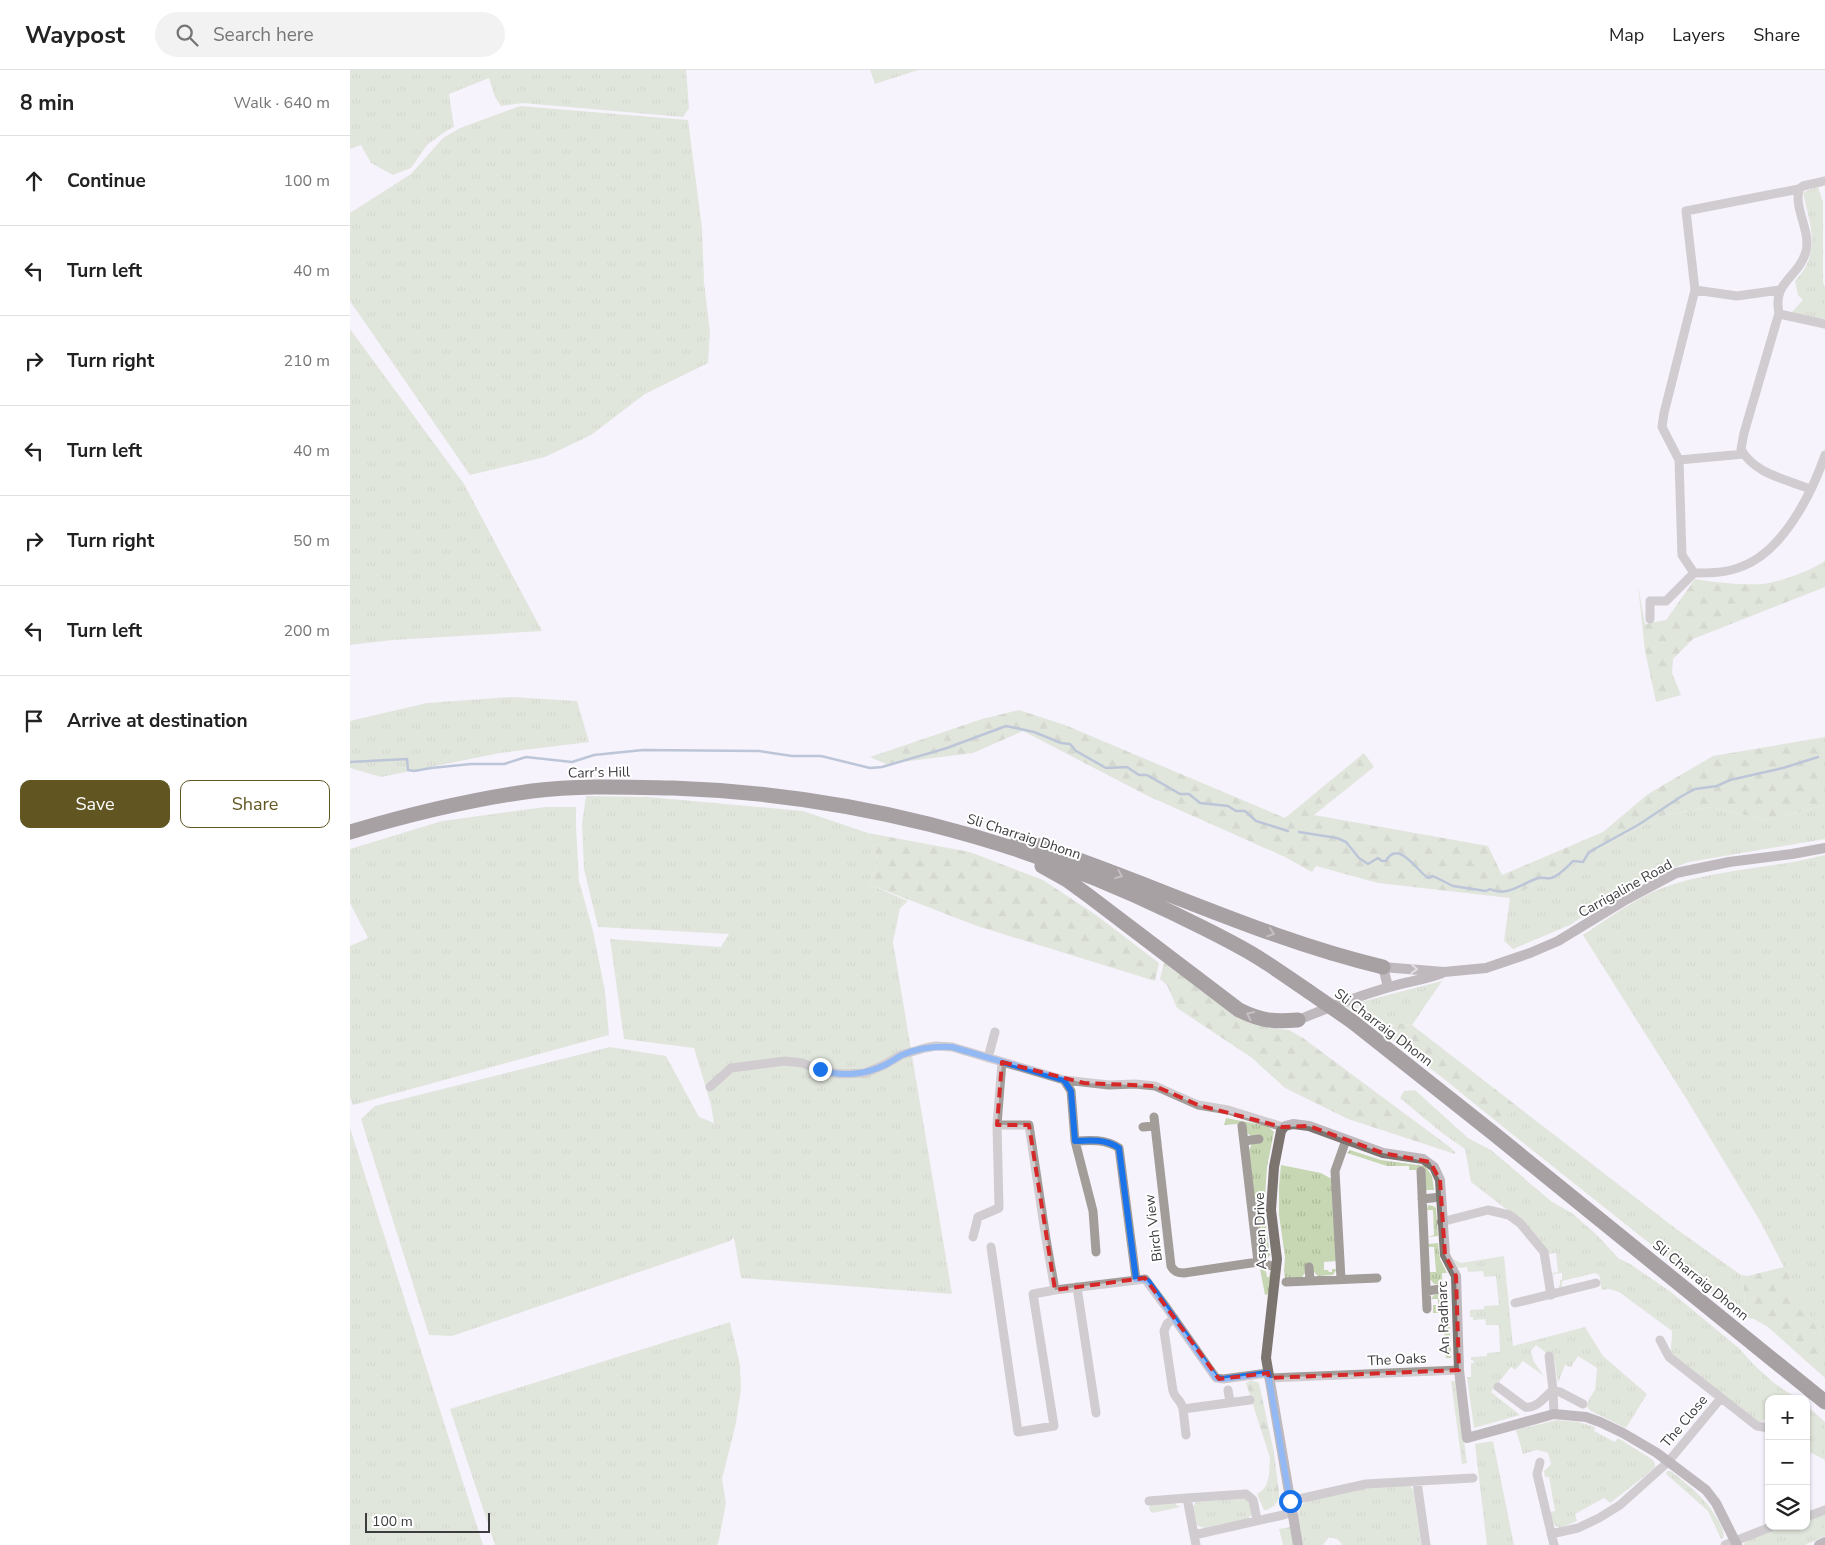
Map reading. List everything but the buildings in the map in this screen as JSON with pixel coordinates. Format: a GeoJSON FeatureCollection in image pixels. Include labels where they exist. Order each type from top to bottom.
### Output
{"type":"FeatureCollection","features":[{"type":"Feature","properties":{"kind":"highway","name":"Carr's Hill"},"geometry":{"type":"LineString","coordinates":[[350,832],[465,804],[532,791],[593,786],[707,789],[781,795],[852,807]]}},
{"type":"Feature","properties":{"kind":"highway"},"geometry":{"type":"LineString","coordinates":[[852,807],[884,809],[929,816],[1002,834],[1065,854],[1198,907],[1279,936],[1342,957],[1383,967]]}},
{"type":"Feature","properties":{"kind":"highway"},"geometry":{"type":"LineString","coordinates":[[852,807],[876,818],[961,840],[1045,867],[1089,896],[1239,1010],[1258,1018],[1277,1021],[1298,1020]]}},
{"type":"Feature","properties":{"kind":"highway","name":"Sli Charraig Dhonn"},"geometry":{"type":"LineString","coordinates":[[852,807],[966,834],[1046,859],[1103,881],[1209,930],[1260,958],[1353,1022],[1493,1132],[1825,1402]]}},
{"type":"Feature","properties":{"kind":"street"},"geometry":{"type":"LineString","coordinates":[[1694,573],[1682,555],[1679,460],[1662,427],[1695,290],[1686,211],[1799,189],[1803,186],[1825,181]]}},
{"type":"Feature","properties":{"kind":"street"},"geometry":{"type":"LineString","coordinates":[[1799,189],[1799,200],[1807,240],[1806,249],[1800,267],[1783,284],[1780,290],[1779,313],[1741,449],[1761,470],[1810,489]]}},
{"type":"Feature","properties":{"kind":"street"},"geometry":{"type":"LineString","coordinates":[[1695,290],[1737,296],[1780,290]]}},
{"type":"Feature","properties":{"kind":"street"},"geometry":{"type":"LineString","coordinates":[[1779,313],[1800,320],[1825,324]]}},
{"type":"Feature","properties":{"kind":"street"},"geometry":{"type":"LineString","coordinates":[[1679,460],[1744,454]]}},
{"type":"Feature","properties":{"kind":"street"},"geometry":{"type":"LineString","coordinates":[[1650,619],[1650,601],[1666,601],[1694,573],[1734,570],[1753,562],[1768,551],[1780,539],[1796,516],[1825,454]]}},
{"type":"Feature","properties":{"kind":"street","name":"Carrigaline Road"},"geometry":{"type":"LineString","coordinates":[[1383,967],[1444,972],[1486,968],[1558,941],[1627,899],[1676,873],[1729,862],[1825,848]]}},
{"type":"Feature","properties":{"kind":"street"},"geometry":{"type":"LineString","coordinates":[[1383,967],[1388,987]]}},
{"type":"Feature","properties":{"kind":"street","name":"Carrigaline Road"},"geometry":{"type":"LineString","coordinates":[[1298,1020],[1356,997],[1388,987],[1429,978],[1444,972]]}},
{"type":"Feature","properties":{"kind":"street"},"geometry":{"type":"LineString","coordinates":[[988,1058],[995,1032]]}},
{"type":"Feature","properties":{"kind":"street"},"geometry":{"type":"LineString","coordinates":[[710,1087],[731,1068],[785,1061],[802,1063],[826,1072],[843,1074],[865,1073],[902,1055],[936,1046],[952,1047],[1064,1080],[1109,1085],[1135,1084],[1155,1086],[1198,1105],[1228,1110],[1283,1127],[1289,1124],[1310,1126],[1383,1154],[1419,1158],[1428,1161],[1438,1174],[1442,1222],[1488,1210],[1509,1215],[1520,1223],[1544,1252],[1551,1295]]}},
{"type":"Feature","properties":{"kind":"street"},"geometry":{"type":"LineString","coordinates":[[973,1237],[978,1217],[999,1208],[997,1125],[1002,1062]]}},
{"type":"Feature","properties":{"kind":"street"},"geometry":{"type":"LineString","coordinates":[[1064,1080],[1071,1091],[1075,1141],[1093,1210],[1096,1252]]}},
{"type":"Feature","properties":{"kind":"street","name":"Birch View"},"geometry":{"type":"LineString","coordinates":[[1143,1127],[1154,1122],[1173,1270],[1184,1273],[1258,1262],[1275,1267]]}},
{"type":"Feature","properties":{"kind":"street"},"geometry":{"type":"LineString","coordinates":[[997,1125],[1029,1125],[1055,1290]]}},
{"type":"Feature","properties":{"kind":"street"},"geometry":{"type":"LineString","coordinates":[[1242,1126],[1258,1262]]}},
{"type":"Feature","properties":{"kind":"street","name":"Aspen Drive"},"geometry":{"type":"LineString","coordinates":[[1283,1127],[1274,1167],[1271,1210],[1276,1249],[1275,1267],[1280,1282],[1266,1341],[1266,1358],[1298,1545]]}},
{"type":"Feature","properties":{"kind":"street"},"geometry":{"type":"LineString","coordinates":[[1244,1141],[1259,1139]]}},
{"type":"Feature","properties":{"kind":"street"},"geometry":{"type":"LineString","coordinates":[[1341,1279],[1335,1171],[1346,1140]]}},
{"type":"Feature","properties":{"kind":"street"},"geometry":{"type":"LineString","coordinates":[[1075,1141],[1100,1141],[1113,1144],[1119,1148],[1136,1279]]}},
{"type":"Feature","properties":{"kind":"street"},"geometry":{"type":"LineString","coordinates":[[1421,1171],[1427,1310]]}},
{"type":"Feature","properties":{"kind":"street"},"geometry":{"type":"LineString","coordinates":[[1422,1199],[1441,1197]]}},
{"type":"Feature","properties":{"kind":"street","name":"An Radharc"},"geometry":{"type":"LineString","coordinates":[[1442,1222],[1445,1255],[1456,1276],[1459,1370]]}},
{"type":"Feature","properties":{"kind":"street"},"geometry":{"type":"LineString","coordinates":[[991,1247],[1018,1432],[1054,1426],[1033,1294],[1142,1279],[1148,1281],[1174,1318],[1166,1324],[1164,1331],[1174,1396],[1182,1403],[1186,1435]]}},
{"type":"Feature","properties":{"kind":"street"},"geometry":{"type":"LineString","coordinates":[[1309,1267],[1310,1281]]}},
{"type":"Feature","properties":{"kind":"street"},"geometry":{"type":"LineString","coordinates":[[1280,1282],[1378,1278]]}},
{"type":"Feature","properties":{"kind":"street"},"geometry":{"type":"LineString","coordinates":[[1515,1303],[1596,1283]]}},
{"type":"Feature","properties":{"kind":"street"},"geometry":{"type":"LineString","coordinates":[[1077,1287],[1096,1413]]}},
{"type":"Feature","properties":{"kind":"street"},"geometry":{"type":"LineString","coordinates":[[1427,1291],[1440,1290]]}},
{"type":"Feature","properties":{"kind":"street","name":"The Oaks"},"geometry":{"type":"LineString","coordinates":[[1174,1318],[1216,1378],[1459,1370]]}},
{"type":"Feature","properties":{"kind":"street","name":"The Close"},"geometry":{"type":"LineString","coordinates":[[1660,1340],[1669,1357],[1758,1426],[1765,1427]]}},
{"type":"Feature","properties":{"kind":"street"},"geometry":{"type":"LineString","coordinates":[[1549,1356],[1554,1414]]}},
{"type":"Feature","properties":{"kind":"street"},"geometry":{"type":"LineString","coordinates":[[1459,1370],[1468,1438],[1554,1414],[1586,1417],[1623,1433],[1668,1462],[1706,1490],[1716,1502],[1733,1544],[1765,1530]]}},
{"type":"Feature","properties":{"kind":"street"},"geometry":{"type":"LineString","coordinates":[[1498,1388],[1529,1408],[1535,1407],[1553,1390]]}},
{"type":"Feature","properties":{"kind":"street"},"geometry":{"type":"LineString","coordinates":[[1228,1390],[1230,1402]]}},
{"type":"Feature","properties":{"kind":"street"},"geometry":{"type":"LineString","coordinates":[[1553,1390],[1583,1404]]}},
{"type":"Feature","properties":{"kind":"street","name":"The Close"},"geometry":{"type":"LineString","coordinates":[[1551,1534],[1578,1528],[1620,1505],[1668,1462],[1721,1398]]}},
{"type":"Feature","properties":{"kind":"street"},"geometry":{"type":"LineString","coordinates":[[1183,1409],[1250,1400]]}},
{"type":"Feature","properties":{"kind":"street"},"geometry":{"type":"LineString","coordinates":[[1540,1462],[1537,1474],[1554,1545]]}},
{"type":"Feature","properties":{"kind":"street"},"geometry":{"type":"LineString","coordinates":[[1290,1501],[1366,1484],[1473,1478]]}},
{"type":"Feature","properties":{"kind":"street"},"geometry":{"type":"LineString","coordinates":[[1417,1482],[1426,1545]]}},
{"type":"Feature","properties":{"kind":"street"},"geometry":{"type":"LineString","coordinates":[[1149,1501],[1246,1494],[1253,1500],[1257,1520]]}},
{"type":"Feature","properties":{"kind":"street"},"geometry":{"type":"LineString","coordinates":[[1187,1498],[1196,1545]]}},
{"type":"Feature","properties":{"kind":"street"},"geometry":{"type":"LineString","coordinates":[[1810,1516],[1825,1510]]}},
{"type":"Feature","properties":{"kind":"street"},"geometry":{"type":"LineString","coordinates":[[1194,1535],[1292,1512]]}},
{"type":"Feature","properties":{"kind":"street"},"geometry":{"type":"LineString","coordinates":[[1819,1545],[1825,1542]]}},
{"type":"Feature","properties":{"kind":"highlighted area"},"geometry":{"type":"Polygon","coordinates":[[[1002,1062],[1084,1083],[1155,1086],[1198,1105],[1282,1127],[1309,1126],[1383,1153],[1430,1162],[1440,1180],[1445,1255],[1456,1276],[1459,1370],[1269,1378],[1268,1373],[1219,1379],[1145,1278],[1055,1290],[1029,1125],[997,1125],[1002,1062]]]}},
{"type":"Feature","properties":{"kind":"green space"},"geometry":{"type":"Polygon","coordinates":[[[350,70],[686,70],[689,108],[683,117],[523,103],[501,106],[495,97],[489,78],[449,94],[454,127],[427,145],[411,168],[393,175],[371,163],[361,145],[350,149],[350,70]]]}},
{"type":"Feature","properties":{"kind":"green space"},"geometry":{"type":"Polygon","coordinates":[[[870,70],[918,70],[875,84],[870,70]]]}},
{"type":"Feature","properties":{"kind":"green space"},"geometry":{"type":"Polygon","coordinates":[[[520,106],[688,120],[702,228],[704,282],[710,332],[708,363],[645,394],[591,435],[545,457],[470,475],[350,301],[350,213],[411,174],[443,138],[460,128],[520,106]]]}},
{"type":"Feature","properties":{"kind":"green space"},"geometry":{"type":"Polygon","coordinates":[[[1818,187],[1823,202],[1825,319],[1791,313],[1803,300],[1798,295],[1795,281],[1809,260],[1811,249],[1811,227],[1803,192],[1818,187]]]}},
{"type":"Feature","properties":{"kind":"green space"},"geometry":{"type":"Polygon","coordinates":[[[1805,272],[1817,275],[1819,287],[1811,286],[1805,282],[1802,277],[1805,272]]]}},
{"type":"Feature","properties":{"kind":"green space"},"geometry":{"type":"Polygon","coordinates":[[[350,329],[464,484],[542,631],[393,640],[350,645],[350,329]]]}},
{"type":"Feature","properties":{"kind":"green space"},"geometry":{"type":"Polygon","coordinates":[[[1825,561],[1825,587],[1693,639],[1673,659],[1672,673],[1681,695],[1656,702],[1645,651],[1638,586],[1645,624],[1666,620],[1695,579],[1720,583],[1762,584],[1795,576],[1825,561]]]}},
{"type":"Feature","properties":{"kind":"green space"},"geometry":{"type":"Polygon","coordinates":[[[511,697],[577,701],[589,742],[500,753],[381,777],[350,768],[350,721],[427,703],[511,697]]]}},
{"type":"Feature","properties":{"kind":"green space"},"geometry":{"type":"Polygon","coordinates":[[[1019,710],[1065,725],[1285,818],[1364,753],[1374,767],[1314,815],[1488,846],[1502,875],[1603,832],[1648,794],[1713,756],[1825,737],[1825,805],[1767,820],[1710,807],[1661,816],[1510,898],[1378,883],[1316,866],[1312,872],[1285,857],[1148,796],[1023,731],[973,753],[886,764],[870,757],[982,719],[1019,710]]]}},
{"type":"Feature","properties":{"kind":"green space"},"geometry":{"type":"Polygon","coordinates":[[[586,796],[648,797],[803,811],[868,833],[879,863],[868,884],[908,901],[900,908],[893,942],[952,1294],[741,1278],[734,1237],[730,1241],[452,1336],[429,1335],[361,1119],[375,1106],[610,1047],[666,1056],[699,1117],[714,1123],[711,1105],[694,1048],[624,1039],[610,939],[721,947],[729,934],[598,927],[584,869],[582,824],[586,796]]]}},
{"type":"Feature","properties":{"kind":"green space"},"geometry":{"type":"Polygon","coordinates":[[[1825,805],[1825,839],[1689,862],[1633,883],[1570,925],[1513,949],[1504,941],[1510,898],[1661,816],[1710,807],[1767,820],[1825,805]]]}},
{"type":"Feature","properties":{"kind":"green space"},"geometry":{"type":"Polygon","coordinates":[[[545,807],[576,807],[579,881],[593,931],[605,991],[609,1035],[353,1105],[350,1098],[350,946],[368,938],[350,903],[350,849],[442,821],[545,807]]]}},
{"type":"Feature","properties":{"kind":"green space"},"geometry":{"type":"Polygon","coordinates":[[[868,833],[970,852],[1043,880],[1096,915],[1159,963],[1155,981],[977,926],[868,884],[879,863],[868,833]]]}},
{"type":"Feature","properties":{"kind":"green space"},"geometry":{"type":"Polygon","coordinates":[[[1825,855],[1825,1340],[1816,1329],[1760,1221],[1689,1103],[1583,935],[1638,900],[1674,884],[1711,875],[1825,855]]]}},
{"type":"Feature","properties":{"kind":"green space"},"geometry":{"type":"Polygon","coordinates":[[[1164,962],[1250,1022],[1271,1028],[1289,1030],[1303,1038],[1451,1148],[1455,1154],[1348,1119],[1285,1088],[1252,1058],[1177,1008],[1167,985],[1160,979],[1164,962]]]}},
{"type":"Feature","properties":{"kind":"green space"},"geometry":{"type":"Polygon","coordinates":[[[1442,981],[1412,1025],[1395,1024],[1379,1030],[1345,1006],[1442,981]]]}},
{"type":"Feature","properties":{"kind":"green space"},"geometry":{"type":"Polygon","coordinates":[[[1398,1023],[1412,1025],[1517,1106],[1504,1119],[1502,1126],[1379,1030],[1398,1023]]]}},
{"type":"Feature","properties":{"kind":"green space"},"geometry":{"type":"Polygon","coordinates":[[[1415,1090],[1468,1138],[1491,1150],[1552,1202],[1572,1213],[1599,1237],[1618,1258],[1671,1292],[1740,1349],[1774,1383],[1792,1395],[1765,1395],[1765,1419],[1758,1422],[1672,1356],[1672,1331],[1619,1292],[1609,1289],[1602,1290],[1599,1275],[1595,1273],[1562,1281],[1562,1287],[1558,1287],[1560,1280],[1562,1280],[1562,1273],[1553,1274],[1554,1284],[1552,1273],[1558,1272],[1556,1253],[1549,1254],[1523,1222],[1471,1182],[1465,1149],[1442,1133],[1400,1098],[1404,1091],[1415,1090]]]}},
{"type":"Feature","properties":{"kind":"green space"},"geometry":{"type":"Polygon","coordinates":[[[1517,1106],[1675,1228],[1741,1275],[1744,1296],[1742,1317],[1502,1126],[1504,1119],[1517,1106]]]}},
{"type":"Feature","properties":{"kind":"green space"},"geometry":{"type":"Polygon","coordinates":[[[1226,1118],[1268,1126],[1274,1132],[1267,1167],[1264,1211],[1270,1255],[1268,1258],[1265,1257],[1264,1249],[1261,1249],[1248,1152],[1252,1144],[1251,1136],[1237,1124],[1224,1125],[1226,1118]]]}},
{"type":"Feature","properties":{"kind":"green space"},"geometry":{"type":"Polygon","coordinates":[[[350,1128],[483,1545],[350,1545],[350,1128]]]}},
{"type":"Feature","properties":{"kind":"green space"},"geometry":{"type":"Polygon","coordinates":[[[1350,1150],[1381,1160],[1425,1166],[1432,1176],[1434,1190],[1426,1190],[1425,1174],[1417,1170],[1409,1170],[1409,1166],[1387,1166],[1347,1153],[1350,1150]]]}},
{"type":"Feature","properties":{"kind":"green space"},"geometry":{"type":"Polygon","coordinates":[[[1281,1165],[1321,1173],[1332,1179],[1336,1261],[1324,1262],[1324,1270],[1332,1272],[1332,1269],[1337,1269],[1333,1275],[1318,1276],[1314,1272],[1305,1273],[1302,1277],[1285,1279],[1285,1257],[1279,1215],[1281,1165]]]}},
{"type":"Feature","properties":{"kind":"green space"},"geometry":{"type":"Polygon","coordinates":[[[1428,1205],[1436,1208],[1438,1236],[1428,1237],[1434,1235],[1433,1210],[1427,1210],[1428,1205]]]}},
{"type":"Feature","properties":{"kind":"green space"},"geometry":{"type":"Polygon","coordinates":[[[1438,1243],[1440,1259],[1447,1273],[1442,1273],[1443,1305],[1449,1305],[1451,1358],[1446,1358],[1443,1313],[1433,1313],[1433,1305],[1438,1305],[1438,1299],[1431,1299],[1434,1295],[1441,1293],[1441,1285],[1434,1284],[1430,1279],[1430,1272],[1436,1272],[1434,1247],[1428,1247],[1428,1244],[1438,1243]]]}},
{"type":"Feature","properties":{"kind":"green space"},"geometry":{"type":"Polygon","coordinates":[[[1504,1256],[1513,1346],[1585,1327],[1603,1356],[1647,1394],[1626,1428],[1591,1411],[1587,1407],[1589,1399],[1595,1390],[1597,1368],[1578,1356],[1571,1367],[1565,1365],[1558,1383],[1554,1359],[1536,1345],[1531,1351],[1534,1362],[1544,1376],[1523,1361],[1515,1370],[1511,1367],[1491,1392],[1520,1415],[1474,1428],[1467,1377],[1471,1377],[1471,1363],[1474,1361],[1471,1360],[1471,1357],[1487,1356],[1487,1353],[1500,1352],[1499,1325],[1486,1325],[1485,1319],[1473,1320],[1473,1317],[1470,1317],[1470,1310],[1484,1309],[1484,1306],[1499,1305],[1496,1276],[1484,1277],[1483,1271],[1468,1272],[1467,1267],[1458,1268],[1453,1259],[1461,1263],[1504,1256]]]}},
{"type":"Feature","properties":{"kind":"green space"},"geometry":{"type":"Polygon","coordinates":[[[1784,1267],[1816,1328],[1825,1340],[1825,1378],[1768,1327],[1754,1319],[1742,1317],[1744,1296],[1741,1275],[1747,1276],[1784,1267]]]}},
{"type":"Feature","properties":{"kind":"green space"},"geometry":{"type":"Polygon","coordinates":[[[1260,1269],[1266,1271],[1267,1277],[1269,1277],[1270,1271],[1271,1273],[1269,1294],[1265,1295],[1260,1269]]]}},
{"type":"Feature","properties":{"kind":"green space"},"geometry":{"type":"Polygon","coordinates":[[[730,1322],[740,1365],[741,1389],[736,1423],[722,1479],[726,1503],[717,1545],[495,1545],[450,1409],[730,1322]]]}},
{"type":"Feature","properties":{"kind":"green space"},"geometry":{"type":"Polygon","coordinates":[[[1251,1380],[1259,1383],[1274,1453],[1279,1492],[1279,1498],[1275,1505],[1269,1474],[1270,1458],[1246,1383],[1251,1380]]]}},
{"type":"Feature","properties":{"kind":"green space"},"geometry":{"type":"Polygon","coordinates":[[[1451,1381],[1456,1381],[1467,1463],[1462,1464],[1451,1381]]]}},
{"type":"Feature","properties":{"kind":"green space"},"geometry":{"type":"Polygon","coordinates":[[[1810,1409],[1825,1422],[1825,1460],[1810,1452],[1810,1409]]]}},
{"type":"Feature","properties":{"kind":"green space"},"geometry":{"type":"Polygon","coordinates":[[[1557,1420],[1578,1422],[1595,1427],[1594,1431],[1615,1442],[1618,1438],[1653,1460],[1655,1468],[1610,1503],[1604,1498],[1575,1514],[1577,1521],[1562,1527],[1556,1526],[1550,1512],[1555,1511],[1549,1477],[1545,1477],[1544,1471],[1551,1464],[1548,1453],[1537,1450],[1523,1454],[1516,1430],[1557,1420]]]}},
{"type":"Feature","properties":{"kind":"green space"},"geometry":{"type":"Polygon","coordinates":[[[1493,1441],[1514,1545],[1487,1545],[1475,1444],[1493,1441]]]}},
{"type":"Feature","properties":{"kind":"green space"},"geometry":{"type":"Polygon","coordinates":[[[1667,1471],[1671,1471],[1708,1505],[1721,1526],[1723,1538],[1721,1539],[1708,1511],[1666,1474],[1667,1471]]]}},
{"type":"Feature","properties":{"kind":"green space"},"geometry":{"type":"Polygon","coordinates":[[[1269,1474],[1275,1505],[1264,1510],[1257,1494],[1266,1486],[1269,1474]]]}},
{"type":"Feature","properties":{"kind":"green space"},"geometry":{"type":"Polygon","coordinates":[[[1410,1485],[1414,1491],[1421,1545],[1342,1545],[1336,1539],[1328,1538],[1323,1545],[1303,1545],[1298,1514],[1300,1508],[1310,1500],[1371,1487],[1410,1485]]]}},
{"type":"Feature","properties":{"kind":"green space"},"geometry":{"type":"Polygon","coordinates":[[[1248,1498],[1253,1512],[1248,1519],[1204,1528],[1197,1525],[1192,1508],[1196,1502],[1248,1498]]]}},
{"type":"Feature","properties":{"kind":"green space"},"geometry":{"type":"Polygon","coordinates":[[[1176,1503],[1176,1505],[1181,1507],[1152,1513],[1149,1509],[1150,1505],[1176,1503]]]}},
{"type":"Feature","properties":{"kind":"green space"},"geometry":{"type":"Polygon","coordinates":[[[1825,1515],[1825,1536],[1805,1545],[1743,1545],[1747,1540],[1774,1530],[1810,1530],[1810,1518],[1825,1515]]]}},
{"type":"Feature","properties":{"kind":"green space"},"geometry":{"type":"Polygon","coordinates":[[[1290,1527],[1294,1545],[1283,1545],[1279,1529],[1290,1527]]]}},
{"type":"Feature","properties":{"kind":"waterway"},"geometry":{"type":"LineString","coordinates":[[350,762],[407,759],[408,770],[414,771],[471,764],[504,764],[526,757],[572,762],[594,755],[643,750],[759,751],[792,756],[821,756],[870,768],[882,767],[947,748],[1006,726],[1034,732],[1061,743],[1070,744],[1076,751],[1106,768],[1127,767],[1139,775],[1147,775],[1180,794],[1189,794],[1200,803],[1228,806],[1236,811],[1245,811],[1256,821],[1288,831]]}},
{"type":"Feature","properties":{"kind":"waterway"},"geometry":{"type":"LineString","coordinates":[[1299,832],[1337,838],[1346,842],[1359,858],[1368,864],[1378,858],[1386,861],[1391,855],[1396,853],[1407,858],[1428,878],[1433,876],[1453,886],[1503,892],[1539,878],[1554,877],[1573,861],[1583,862],[1589,852],[1638,825],[1695,789],[1717,786],[1730,780],[1783,768],[1818,757]]}},
{"type":"Feature","properties":{"kind":"route"},"geometry":{"type":"LineString","coordinates":[[820,1069],[826,1072],[843,1074],[865,1073],[902,1055],[936,1046],[952,1047],[1064,1080],[1071,1091],[1075,1141],[1100,1141],[1113,1144],[1119,1148],[1136,1279],[1148,1281],[1216,1378],[1223,1379],[1268,1373],[1290,1501]]}}]}
